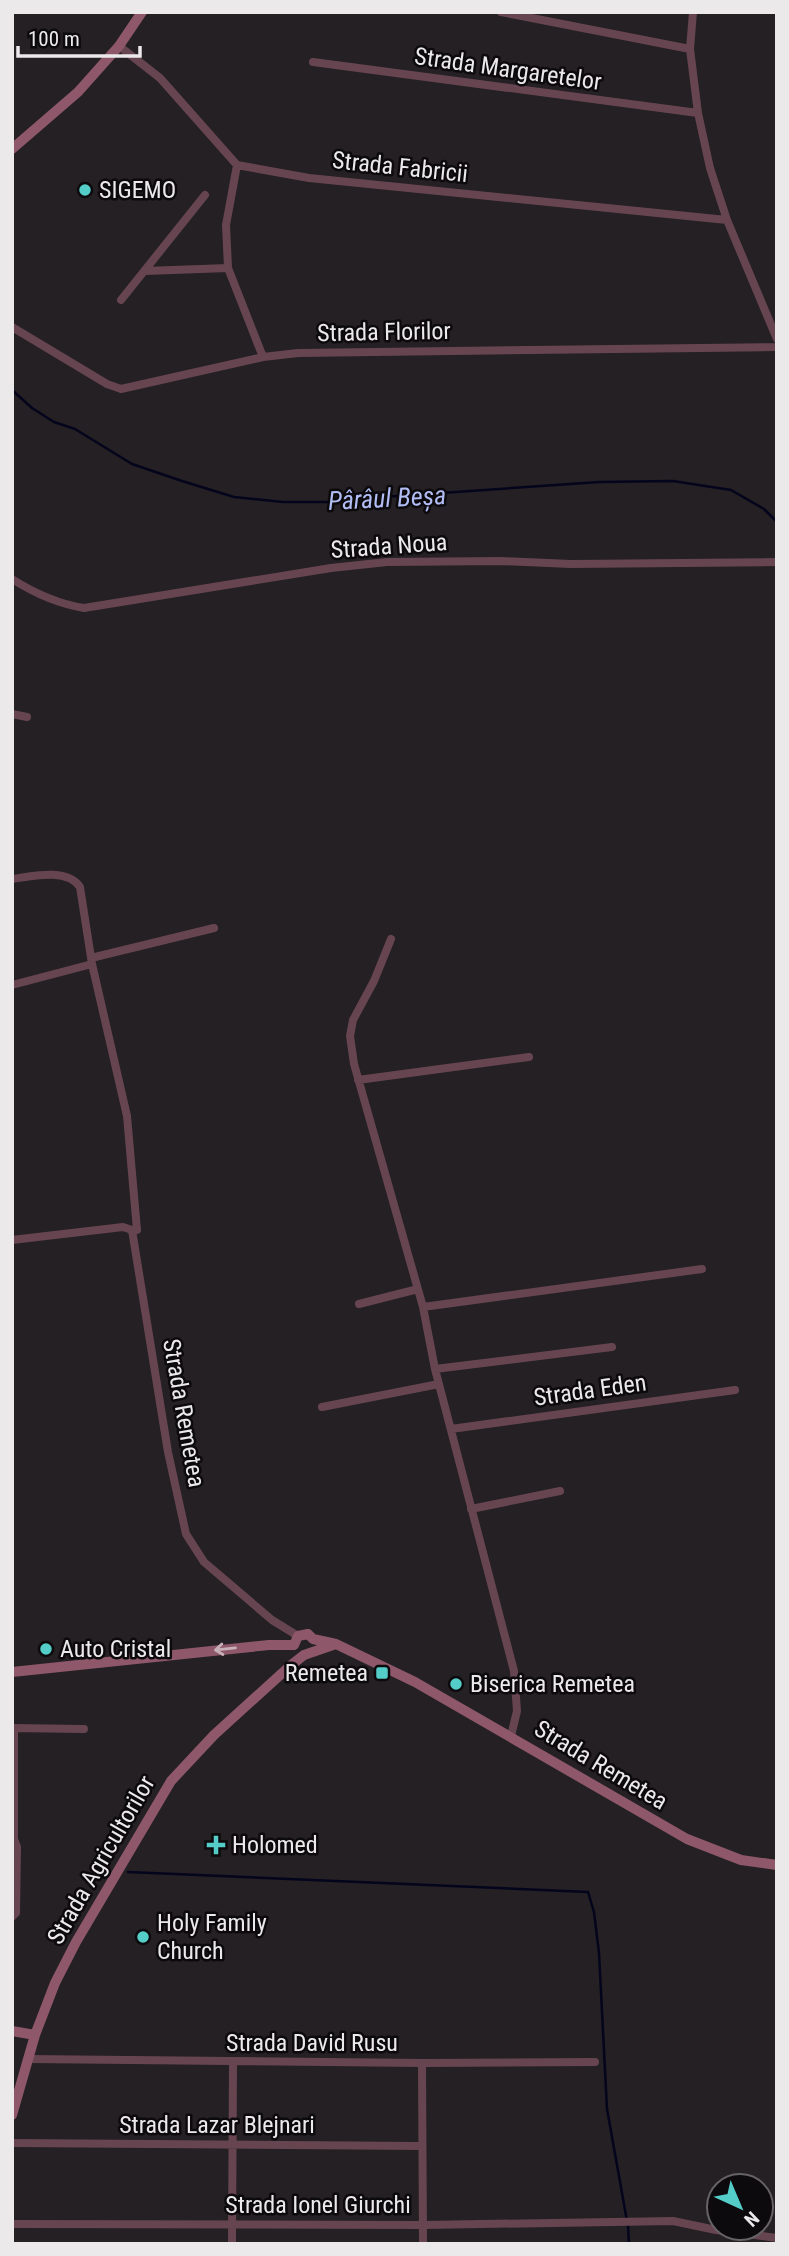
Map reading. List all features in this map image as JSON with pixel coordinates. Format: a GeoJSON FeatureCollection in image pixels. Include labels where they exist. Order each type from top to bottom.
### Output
{"type":"FeatureCollection","features":[{"type":"Feature","properties":{"kind":"street"},"geometry":{"type":"LineString","coordinates":[[12,149],[78,92],[119,46],[142,12]]}},
{"type":"Feature","properties":{"kind":"street"},"geometry":{"type":"LineString","coordinates":[[501,12],[690,49]]}},
{"type":"Feature","properties":{"kind":"street"},"geometry":{"type":"LineString","coordinates":[[693,12],[690,49],[698,113],[710,168],[727,220],[777,339]]}},
{"type":"Feature","properties":{"kind":"street"},"geometry":{"type":"LineString","coordinates":[[119,46],[160,78],[237,165],[226,225],[228,268],[263,357]]}},
{"type":"Feature","properties":{"kind":"street","name":"Strada Margaretelor"},"geometry":{"type":"LineString","coordinates":[[313,62],[698,113]]}},
{"type":"Feature","properties":{"kind":"street","name":"Strada Fabricii"},"geometry":{"type":"LineString","coordinates":[[237,165],[309,177],[727,220]]}},
{"type":"Feature","properties":{"kind":"street"},"geometry":{"type":"LineString","coordinates":[[121,300],[205,195]]}},
{"type":"Feature","properties":{"kind":"street"},"geometry":{"type":"LineString","coordinates":[[145,271],[228,268]]}},
{"type":"Feature","properties":{"kind":"street","name":"Strada Florilor"},"geometry":{"type":"LineString","coordinates":[[12,327],[107,384],[121,389],[263,357],[328,352],[777,347]]}},
{"type":"Feature","properties":{"kind":"street","name":"Strada Noua"},"geometry":{"type":"LineString","coordinates":[[12,579],[47,597],[84,608],[331,568],[387,562],[777,562]]}},
{"type":"Feature","properties":{"kind":"street"},"geometry":{"type":"LineString","coordinates":[[12,714],[27,716]]}},
{"type":"Feature","properties":{"kind":"street","name":"Strada Remetea"},"geometry":{"type":"LineString","coordinates":[[12,879],[67,876],[75,880],[80,887],[92,961],[127,1116],[137,1230],[132,1230],[168,1452],[186,1534],[204,1562],[300,1647]]}},
{"type":"Feature","properties":{"kind":"street"},"geometry":{"type":"LineString","coordinates":[[12,985],[214,928]]}},
{"type":"Feature","properties":{"kind":"street"},"geometry":{"type":"LineString","coordinates":[[391,939],[374,981],[353,1020],[350,1036],[358,1080],[423,1307],[435,1369],[513,1671],[517,1711],[511,1736]]}},
{"type":"Feature","properties":{"kind":"street"},"geometry":{"type":"LineString","coordinates":[[358,1080],[529,1057]]}},
{"type":"Feature","properties":{"kind":"street"},"geometry":{"type":"LineString","coordinates":[[12,1240],[123,1227],[132,1230]]}},
{"type":"Feature","properties":{"kind":"street"},"geometry":{"type":"LineString","coordinates":[[423,1307],[702,1269]]}},
{"type":"Feature","properties":{"kind":"street"},"geometry":{"type":"LineString","coordinates":[[359,1304],[418,1289]]}},
{"type":"Feature","properties":{"kind":"street","name":"Strada Eden"},"geometry":{"type":"LineString","coordinates":[[435,1369],[612,1347]]}},
{"type":"Feature","properties":{"kind":"street"},"geometry":{"type":"LineString","coordinates":[[321,1407],[439,1384]]}},
{"type":"Feature","properties":{"kind":"street","name":"Strada Eden"},"geometry":{"type":"LineString","coordinates":[[451,1429],[735,1390]]}},
{"type":"Feature","properties":{"kind":"street"},"geometry":{"type":"LineString","coordinates":[[471,1509],[560,1492]]}},
{"type":"Feature","properties":{"kind":"street","name":"Strada Remetea"},"geometry":{"type":"LineString","coordinates":[[313,1639],[336,1644],[415,1682],[687,1839],[741,1860],[777,1865]]}},
{"type":"Feature","properties":{"kind":"street","name":"Strada Agricultorilor"},"geometry":{"type":"LineString","coordinates":[[12,2115],[35,2035],[55,1983],[76,1942],[171,1781],[214,1735],[290,1666],[300,1647],[314,1645],[313,1639]]}},
{"type":"Feature","properties":{"kind":"street"},"geometry":{"type":"LineString","coordinates":[[12,1672],[269,1645],[300,1647],[336,1644]]}},
{"type":"Feature","properties":{"kind":"street"},"geometry":{"type":"LineString","coordinates":[[12,1917],[16,1913],[17,1874],[13,1728],[84,1729]]}},
{"type":"Feature","properties":{"kind":"street"},"geometry":{"type":"LineString","coordinates":[[12,2031],[35,2035]]}},
{"type":"Feature","properties":{"kind":"street","name":"Strada David Rusu"},"geometry":{"type":"LineString","coordinates":[[28,2059],[595,2062]]}},
{"type":"Feature","properties":{"kind":"street"},"geometry":{"type":"LineString","coordinates":[[232,2244],[233,2062]]}},
{"type":"Feature","properties":{"kind":"street"},"geometry":{"type":"LineString","coordinates":[[422,2063],[423,2244]]}},
{"type":"Feature","properties":{"kind":"street","name":"Strada Lazar Blejnari"},"geometry":{"type":"LineString","coordinates":[[12,2143],[422,2146]]}},
{"type":"Feature","properties":{"kind":"street","name":"Strada Ionel Giurchi"},"geometry":{"type":"LineString","coordinates":[[12,2224],[423,2225],[673,2221],[777,2238]]}},
{"type":"Feature","properties":{"kind":"waterway","name":"Pârâul Beșa"},"geometry":{"type":"LineString","coordinates":[[12,390],[32,408],[54,422],[75,429],[132,464],[234,497],[283,502],[331,502],[599,482],[673,481],[731,490],[764,509],[777,522]]}},
{"type":"Feature","properties":{"kind":"waterway"},"geometry":{"type":"LineString","coordinates":[[128,1872],[588,1892],[594,1912],[599,1953],[607,2109],[627,2221]]}},
{"type":"Feature","properties":{"kind":"waterway"},"geometry":{"type":"LineString","coordinates":[[628,2225],[629,2244]]}},
{"type":"Feature","properties":{"kind":"place","name":"SIGEMO"},"geometry":{"type":"Point","coordinates":[85,190]}},
{"type":"Feature","properties":{"kind":"place","name":"Auto Cristal"},"geometry":{"type":"Point","coordinates":[46,1649]}},
{"type":"Feature","properties":{"kind":"place","name":"Remetea"},"geometry":{"type":"Point","coordinates":[382,1673]}},
{"type":"Feature","properties":{"kind":"place","name":"Biserica Remetea"},"geometry":{"type":"Point","coordinates":[456,1684]}},
{"type":"Feature","properties":{"kind":"place","name":"Holomed"},"geometry":{"type":"Point","coordinates":[216,1845]}},
{"type":"Feature","properties":{"kind":"place","name":"Holy Family Church"},"geometry":{"type":"Point","coordinates":[143,1937]}}]}
